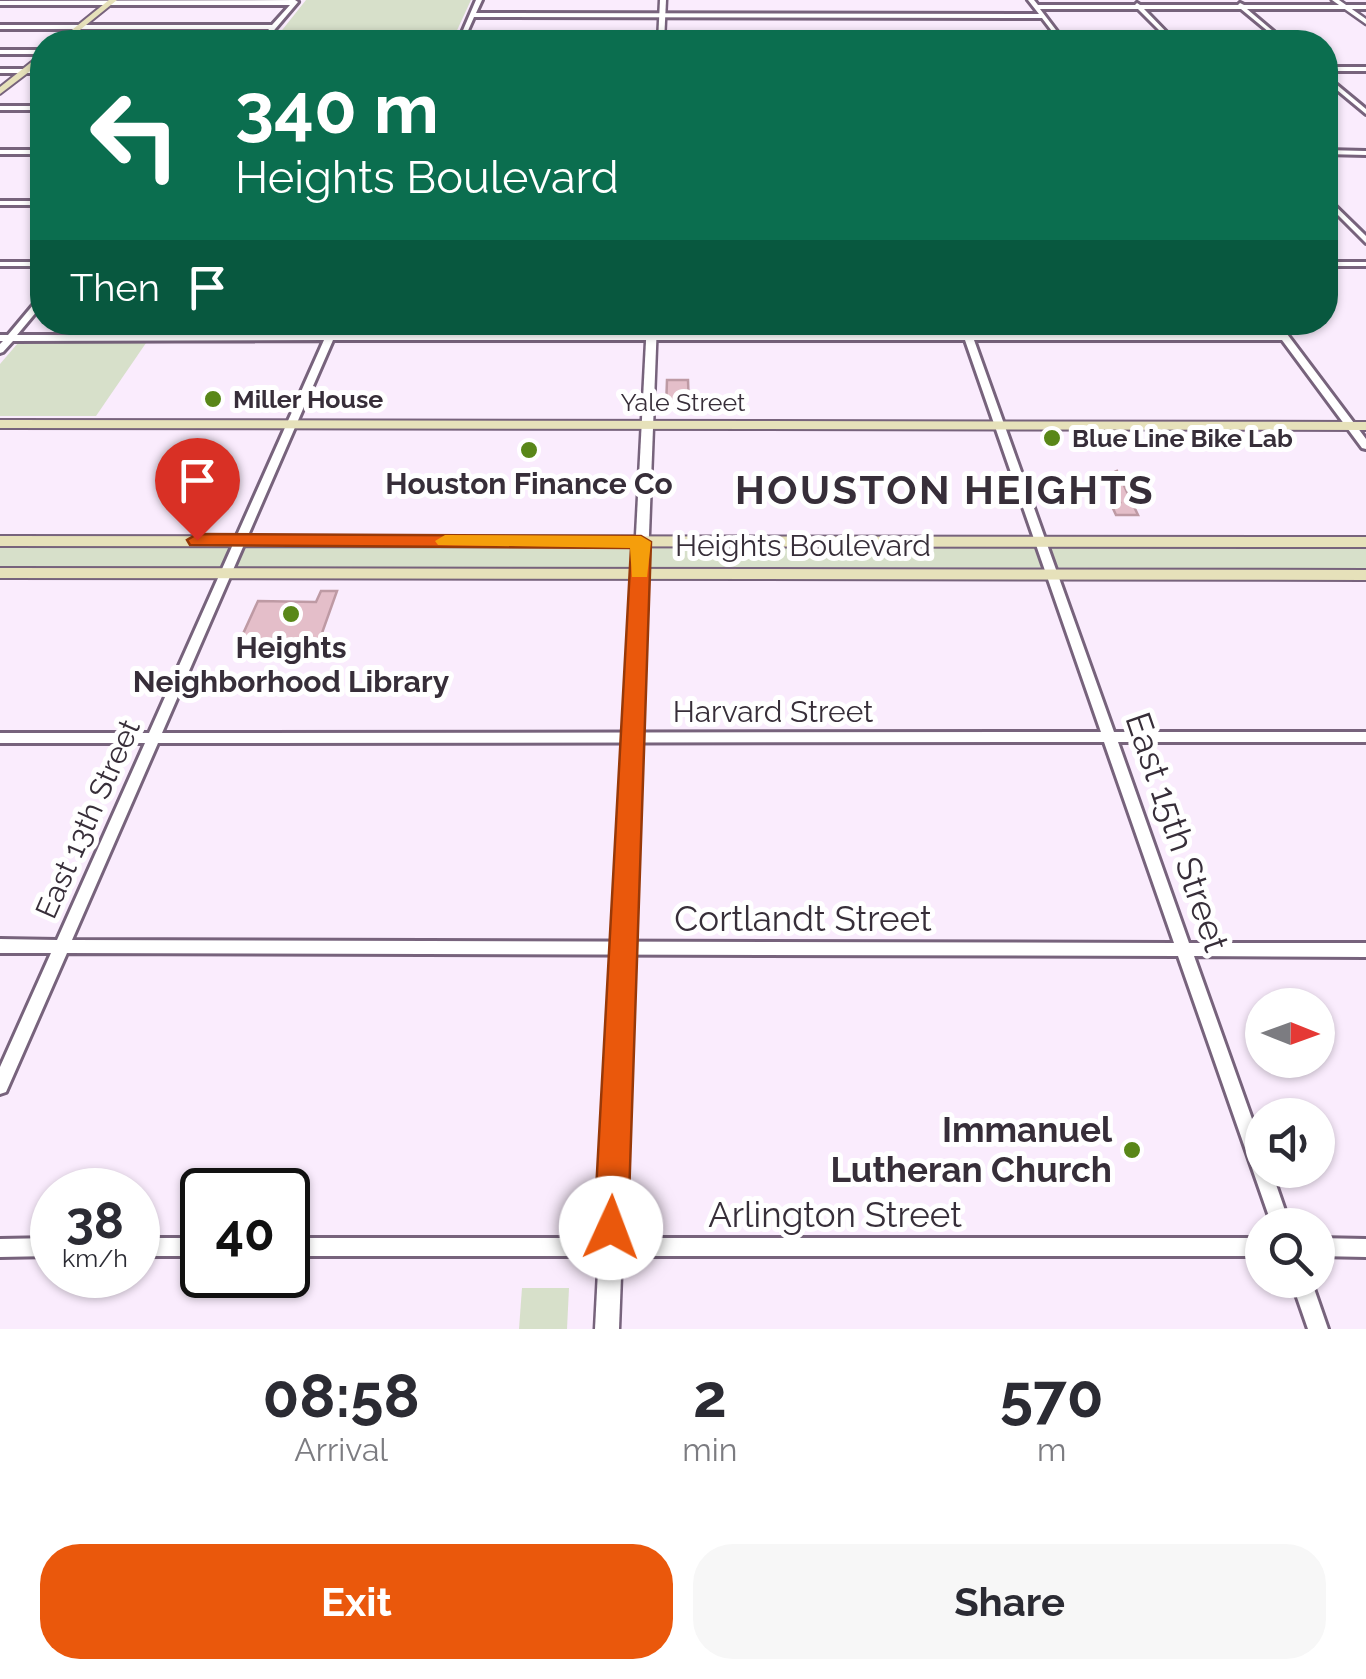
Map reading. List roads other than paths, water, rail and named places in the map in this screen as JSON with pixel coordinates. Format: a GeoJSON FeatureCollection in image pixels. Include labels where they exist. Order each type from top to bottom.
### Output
{"type":"FeatureCollection","features":[{"type":"Feature","properties":{"kind":"main road"},"geometry":{"type":"LineString","coordinates":[[76,30],[111,2]]}},
{"type":"Feature","properties":{"kind":"main road"},"geometry":{"type":"LineString","coordinates":[[0,91],[30,66]]}},
{"type":"Feature","properties":{"kind":"main road","name":"Yale Street"},"geometry":{"type":"LineString","coordinates":[[0,424],[1358,426]]}},
{"type":"Feature","properties":{"kind":"main road","name":"Heights Boulevard"},"geometry":{"type":"LineString","coordinates":[[0,541],[1366,542]]}},
{"type":"Feature","properties":{"kind":"main road","name":"Heights Boulevard"},"geometry":{"type":"LineString","coordinates":[[0,573],[1366,575]]}},
{"type":"Feature","properties":{"kind":"street"},"geometry":{"type":"LineString","coordinates":[[466,30],[478,0]]}},
{"type":"Feature","properties":{"kind":"street"},"geometry":{"type":"LineString","coordinates":[[662,30],[663,0]]}},
{"type":"Feature","properties":{"kind":"street"},"geometry":{"type":"LineString","coordinates":[[848,0],[858,30]]}},
{"type":"Feature","properties":{"kind":"street"},"geometry":{"type":"LineString","coordinates":[[1031,0],[1054,30]]}},
{"type":"Feature","properties":{"kind":"street"},"geometry":{"type":"LineString","coordinates":[[1132,0],[1162,30]]}},
{"type":"Feature","properties":{"kind":"street"},"geometry":{"type":"LineString","coordinates":[[1234,0],[1270,30]]}},
{"type":"Feature","properties":{"kind":"street"},"geometry":{"type":"LineString","coordinates":[[1335,0],[1366,22]]}},
{"type":"Feature","properties":{"kind":"street"},"geometry":{"type":"LineString","coordinates":[[0,3],[296,2]]}},
{"type":"Feature","properties":{"kind":"street"},"geometry":{"type":"LineString","coordinates":[[0,27],[274,28],[296,2]]}},
{"type":"Feature","properties":{"kind":"street"},"geometry":{"type":"LineString","coordinates":[[1036,7],[1366,7]]}},
{"type":"Feature","properties":{"kind":"street"},"geometry":{"type":"LineString","coordinates":[[472,16],[1043,16]]}},
{"type":"Feature","properties":{"kind":"street"},"geometry":{"type":"LineString","coordinates":[[0,52],[30,54]]}},
{"type":"Feature","properties":{"kind":"street"},"geometry":{"type":"LineString","coordinates":[[1338,69],[1366,69]]}},
{"type":"Feature","properties":{"kind":"street"},"geometry":{"type":"LineString","coordinates":[[0,70],[30,70]]}},
{"type":"Feature","properties":{"kind":"street"},"geometry":{"type":"LineString","coordinates":[[1338,88],[1366,112]]}},
{"type":"Feature","properties":{"kind":"street"},"geometry":{"type":"LineString","coordinates":[[0,108],[30,108]]}},
{"type":"Feature","properties":{"kind":"street"},"geometry":{"type":"LineString","coordinates":[[0,152],[30,152]]}},
{"type":"Feature","properties":{"kind":"street"},"geometry":{"type":"LineString","coordinates":[[1338,152],[1366,152]]}},
{"type":"Feature","properties":{"kind":"street"},"geometry":{"type":"LineString","coordinates":[[0,203],[30,203]]}},
{"type":"Feature","properties":{"kind":"street"},"geometry":{"type":"LineString","coordinates":[[1338,212],[1366,241]]}},
{"type":"Feature","properties":{"kind":"street"},"geometry":{"type":"LineString","coordinates":[[0,264],[30,264]]}},
{"type":"Feature","properties":{"kind":"street"},"geometry":{"type":"LineString","coordinates":[[1338,264],[1366,264]]}},
{"type":"Feature","properties":{"kind":"street"},"geometry":{"type":"LineString","coordinates":[[0,350],[5,338],[30,312]]}},
{"type":"Feature","properties":{"kind":"street","name":"East 15th Street"},"geometry":{"type":"LineString","coordinates":[[967,335],[1275,1208]]}},
{"type":"Feature","properties":{"kind":"street"},"geometry":{"type":"LineString","coordinates":[[1282,335],[1358,426],[1366,446]]}},
{"type":"Feature","properties":{"kind":"street","name":"East 13th Street"},"geometry":{"type":"LineString","coordinates":[[0,1086],[330,337]]}},
{"type":"Feature","properties":{"kind":"street"},"geometry":{"type":"LineString","coordinates":[[607,1329],[652,337]]}},
{"type":"Feature","properties":{"kind":"street"},"geometry":{"type":"LineString","coordinates":[[5,338],[1284,338]]}},
{"type":"Feature","properties":{"kind":"street","name":"Harvard Street"},"geometry":{"type":"LineString","coordinates":[[0,738],[1366,737]]}},
{"type":"Feature","properties":{"kind":"street","name":"Cortlandt Street"},"geometry":{"type":"LineString","coordinates":[[0,946],[1366,950]]}},
{"type":"Feature","properties":{"kind":"street","name":"Arlington Street"},"geometry":{"type":"LineString","coordinates":[[310,1248],[1245,1247]]}},
{"type":"Feature","properties":{"kind":"street"},"geometry":{"type":"LineString","coordinates":[[1335,1247],[1366,1248]]}},
{"type":"Feature","properties":{"kind":"street"},"geometry":{"type":"LineString","coordinates":[[0,1248],[30,1248]]}},
{"type":"Feature","properties":{"kind":"street"},"geometry":{"type":"LineString","coordinates":[[1307,1298],[1318,1329]]}},
{"type":"Feature","properties":{"kind":"place","name":"Miller House"},"geometry":{"type":"Point","coordinates":[213,399]}},
{"type":"Feature","properties":{"kind":"place","name":"Blue Line Bike Lab"},"geometry":{"type":"Point","coordinates":[1052,438]}},
{"type":"Feature","properties":{"kind":"place","name":"Houston Finance Co"},"geometry":{"type":"Point","coordinates":[529,450]}},
{"type":"Feature","properties":{"kind":"place","name":"Heights Neighborhood Library"},"geometry":{"type":"Point","coordinates":[291,614]}},
{"type":"Feature","properties":{"kind":"place","name":"Immanuel Lutheran Church"},"geometry":{"type":"Point","coordinates":[1132,1150]}},
{"type":"Feature","properties":{"kind":"district","name":"HOUSTON HEIGHTS"},"geometry":{"type":"Point","coordinates":[945,490]}}]}
